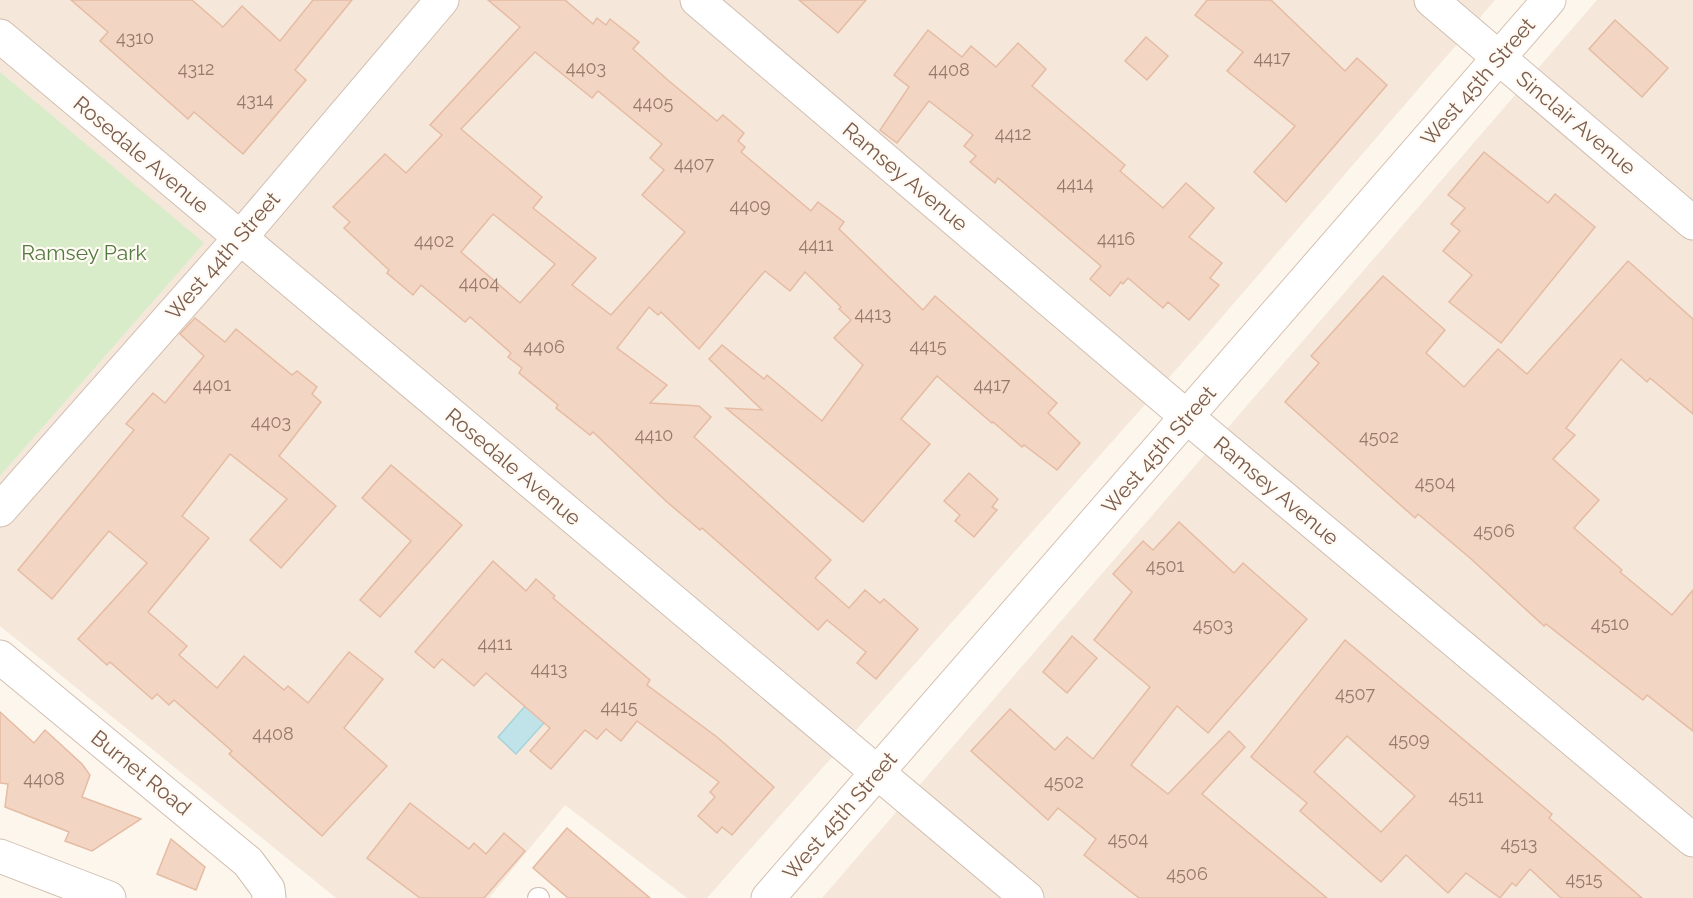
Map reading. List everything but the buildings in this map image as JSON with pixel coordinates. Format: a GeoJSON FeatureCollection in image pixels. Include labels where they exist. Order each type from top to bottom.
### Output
{"type":"FeatureCollection","features":[{"type":"Feature","properties":{"kind":"street","name":"West 44th Street"},"geometry":{"type":"LineString","coordinates":[[0,510],[240,238],[442,0]]}},
{"type":"Feature","properties":{"kind":"street","name":"Ramsey Avenue"},"geometry":{"type":"LineString","coordinates":[[697,0],[1187,417],[1693,840]]}},
{"type":"Feature","properties":{"kind":"street","name":"Sinclair Avenue"},"geometry":{"type":"LineString","coordinates":[[1431,0],[1693,223]]}},
{"type":"Feature","properties":{"kind":"street","name":"West 45th Street"},"geometry":{"type":"LineString","coordinates":[[768,898],[1549,0]]}},
{"type":"Feature","properties":{"kind":"street","name":"Rosedale Avenue"},"geometry":{"type":"LineString","coordinates":[[0,36],[1027,898]]}},
{"type":"Feature","properties":{"kind":"street","name":"Burnet Road"},"geometry":{"type":"LineString","coordinates":[[0,657],[248,862],[268,889],[269,898]]}},
{"type":"Feature","properties":{"kind":"street"},"geometry":{"type":"LineString","coordinates":[[0,856],[105,897]]}},
{"type":"Feature","properties":{"kind":"shaded area"},"geometry":{"type":"Polygon","coordinates":[[[0,0],[1495,0],[1197,346],[707,898],[687,898],[565,805],[489,898],[336,898],[0,626],[0,476],[203,243],[0,73],[0,0]]]}},
{"type":"Feature","properties":{"kind":"shaded area"},"geometry":{"type":"Polygon","coordinates":[[[1597,0],[1693,0],[1693,898],[822,898],[1597,0]]]}},
{"type":"Feature","properties":{"kind":"green space","name":"Ramsey Park"},"geometry":{"type":"Polygon","coordinates":[[[0,72],[204,243],[0,476],[0,72]]]}},
{"type":"Feature","properties":{"kind":"water"},"geometry":{"type":"Polygon","coordinates":[[[533,697],[552,714],[516,754],[498,737],[533,697]]]}}]}
